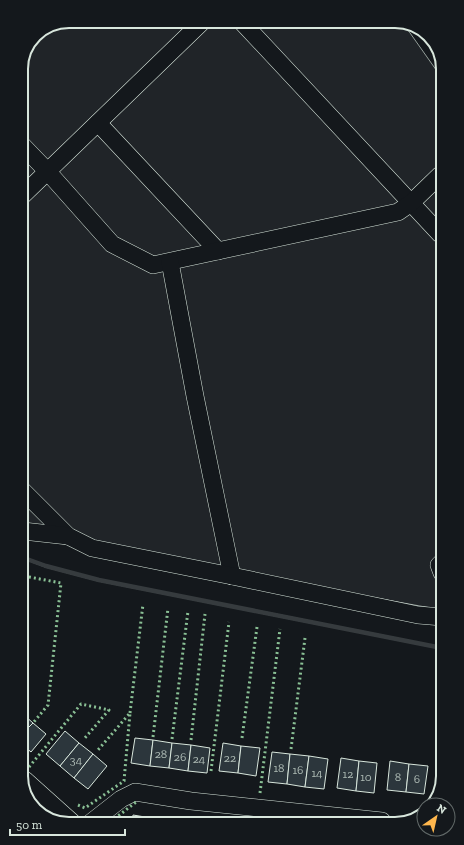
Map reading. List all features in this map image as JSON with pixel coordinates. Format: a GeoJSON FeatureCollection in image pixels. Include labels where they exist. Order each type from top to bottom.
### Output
{"type":"FeatureCollection","features":[{"type":"Feature","properties":{"kind":"street"},"geometry":{"type":"LineString","coordinates":[[28,190],[196,28]]}},
{"type":"Feature","properties":{"kind":"street"},"geometry":{"type":"LineString","coordinates":[[248,28],[436,230]]}},
{"type":"Feature","properties":{"kind":"street"},"geometry":{"type":"LineString","coordinates":[[98,123],[218,251]]}},
{"type":"Feature","properties":{"kind":"street"},"geometry":{"type":"LineString","coordinates":[[28,150],[112,244],[153,265],[398,212],[411,203],[436,179]]}},
{"type":"Feature","properties":{"kind":"street"},"geometry":{"type":"LineString","coordinates":[[170,262],[232,576]]}},
{"type":"Feature","properties":{"kind":"street"},"geometry":{"type":"LineString","coordinates":[[28,496],[68,536],[92,548],[418,616],[436,617]]}},
{"type":"Feature","properties":{"kind":"street"},"geometry":{"type":"LineString","coordinates":[[28,532],[68,536]]}},
{"type":"Feature","properties":{"kind":"street"},"geometry":{"type":"LineString","coordinates":[[29,784],[66,817]]}},
{"type":"Feature","properties":{"kind":"street"},"geometry":{"type":"LineString","coordinates":[[99,817],[121,799],[135,792],[191,801],[344,817]]}},
{"type":"Feature","properties":{"kind":"shaded area"},"geometry":{"type":"Polygon","coordinates":[[[69,28],[398,28],[408,30],[436,70],[436,609],[238,573],[28,538],[28,66],[31,53],[35,46],[46,35],[53,31],[69,28]]]}},
{"type":"Feature","properties":{"kind":"shaded area"},"geometry":{"type":"Polygon","coordinates":[[[28,558],[46,565],[99,579],[436,646],[436,648],[98,581],[45,567],[28,561],[28,558]]]}},
{"type":"Feature","properties":{"kind":"building"},"geometry":{"type":"Polygon","coordinates":[[[28,719],[33,723],[28,728],[28,719]]]}},
{"type":"Feature","properties":{"kind":"building"},"geometry":{"type":"Polygon","coordinates":[[[33,723],[46,734],[31,752],[28,749],[28,728],[33,723]]]}},
{"type":"Feature","properties":{"kind":"building"},"geometry":{"type":"Polygon","coordinates":[[[65,731],[79,743],[60,766],[46,754],[65,731]]]}},
{"type":"Feature","properties":{"kind":"building"},"geometry":{"type":"Polygon","coordinates":[[[135,738],[153,740],[150,766],[131,763],[135,738]]]}},
{"type":"Feature","properties":{"kind":"building"},"geometry":{"type":"Polygon","coordinates":[[[153,740],[172,743],[169,768],[150,766],[153,740]]]}},
{"type":"Feature","properties":{"kind":"building"},"geometry":{"type":"Polygon","coordinates":[[[79,743],[93,754],[74,778],[60,766],[79,743]]]}},
{"type":"Feature","properties":{"kind":"building"},"geometry":{"type":"Polygon","coordinates":[[[172,743],[191,745],[188,771],[169,768],[172,743]]]}},
{"type":"Feature","properties":{"kind":"building"},"geometry":{"type":"Polygon","coordinates":[[[223,743],[241,746],[238,773],[219,771],[223,743]]]}},
{"type":"Feature","properties":{"kind":"building"},"geometry":{"type":"Polygon","coordinates":[[[191,745],[210,748],[207,773],[188,771],[191,745]]]}},
{"type":"Feature","properties":{"kind":"building"},"geometry":{"type":"Polygon","coordinates":[[[241,746],[260,748],[256,776],[238,773],[241,746]]]}},
{"type":"Feature","properties":{"kind":"building"},"geometry":{"type":"Polygon","coordinates":[[[272,752],[290,754],[287,784],[268,782],[272,752]]]}},
{"type":"Feature","properties":{"kind":"building"},"geometry":{"type":"Polygon","coordinates":[[[93,754],[107,766],[88,789],[74,778],[93,754]]]}},
{"type":"Feature","properties":{"kind":"building"},"geometry":{"type":"Polygon","coordinates":[[[290,754],[309,756],[305,787],[287,784],[290,754]]]}},
{"type":"Feature","properties":{"kind":"building"},"geometry":{"type":"Polygon","coordinates":[[[309,756],[328,759],[324,789],[305,787],[309,756]]]}},
{"type":"Feature","properties":{"kind":"building"},"geometry":{"type":"Polygon","coordinates":[[[341,758],[359,761],[356,791],[337,788],[341,758]]]}},
{"type":"Feature","properties":{"kind":"building"},"geometry":{"type":"Polygon","coordinates":[[[359,761],[377,763],[374,793],[356,791],[359,761]]]}},
{"type":"Feature","properties":{"kind":"building"},"geometry":{"type":"Polygon","coordinates":[[[390,761],[409,764],[406,792],[387,790],[390,761]]]}},
{"type":"Feature","properties":{"kind":"building"},"geometry":{"type":"Polygon","coordinates":[[[409,764],[428,766],[424,794],[406,792],[409,764]]]}},
{"type":"Feature","properties":{"kind":"building"},"geometry":{"type":"Polygon","coordinates":[[[133,815],[145,817],[133,817],[133,815]]]}},
{"type":"Feature","properties":{"kind":"waterway"},"geometry":{"type":"LineString","coordinates":[[28,559],[46,566],[99,580],[436,647]]}},
{"type":"Feature","properties":{"kind":"hedge"},"geometry":{"type":"LineString","coordinates":[[28,577],[61,583],[48,705],[33,723]]}},
{"type":"Feature","properties":{"kind":"hedge"},"geometry":{"type":"LineString","coordinates":[[130,713],[143,604]]}},
{"type":"Feature","properties":{"kind":"hedge"},"geometry":{"type":"LineString","coordinates":[[153,737],[168,608]]}},
{"type":"Feature","properties":{"kind":"hedge"},"geometry":{"type":"LineString","coordinates":[[172,739],[188,611]]}},
{"type":"Feature","properties":{"kind":"hedge"},"geometry":{"type":"LineString","coordinates":[[191,740],[205,614]]}},
{"type":"Feature","properties":{"kind":"hedge"},"geometry":{"type":"LineString","coordinates":[[211,771],[229,622]]}},
{"type":"Feature","properties":{"kind":"hedge"},"geometry":{"type":"LineString","coordinates":[[242,738],[257,627]]}},
{"type":"Feature","properties":{"kind":"hedge"},"geometry":{"type":"LineString","coordinates":[[260,793],[280,629]]}},
{"type":"Feature","properties":{"kind":"hedge"},"geometry":{"type":"LineString","coordinates":[[291,749],[305,638]]}},
{"type":"Feature","properties":{"kind":"hedge"},"geometry":{"type":"LineString","coordinates":[[29,767],[81,704],[109,710],[84,739]]}},
{"type":"Feature","properties":{"kind":"hedge"},"geometry":{"type":"LineString","coordinates":[[78,805],[85,808],[124,781],[130,713],[98,750]]}},
{"type":"Feature","properties":{"kind":"hedge"},"geometry":{"type":"LineString","coordinates":[[117,817],[136,802]]}}]}
